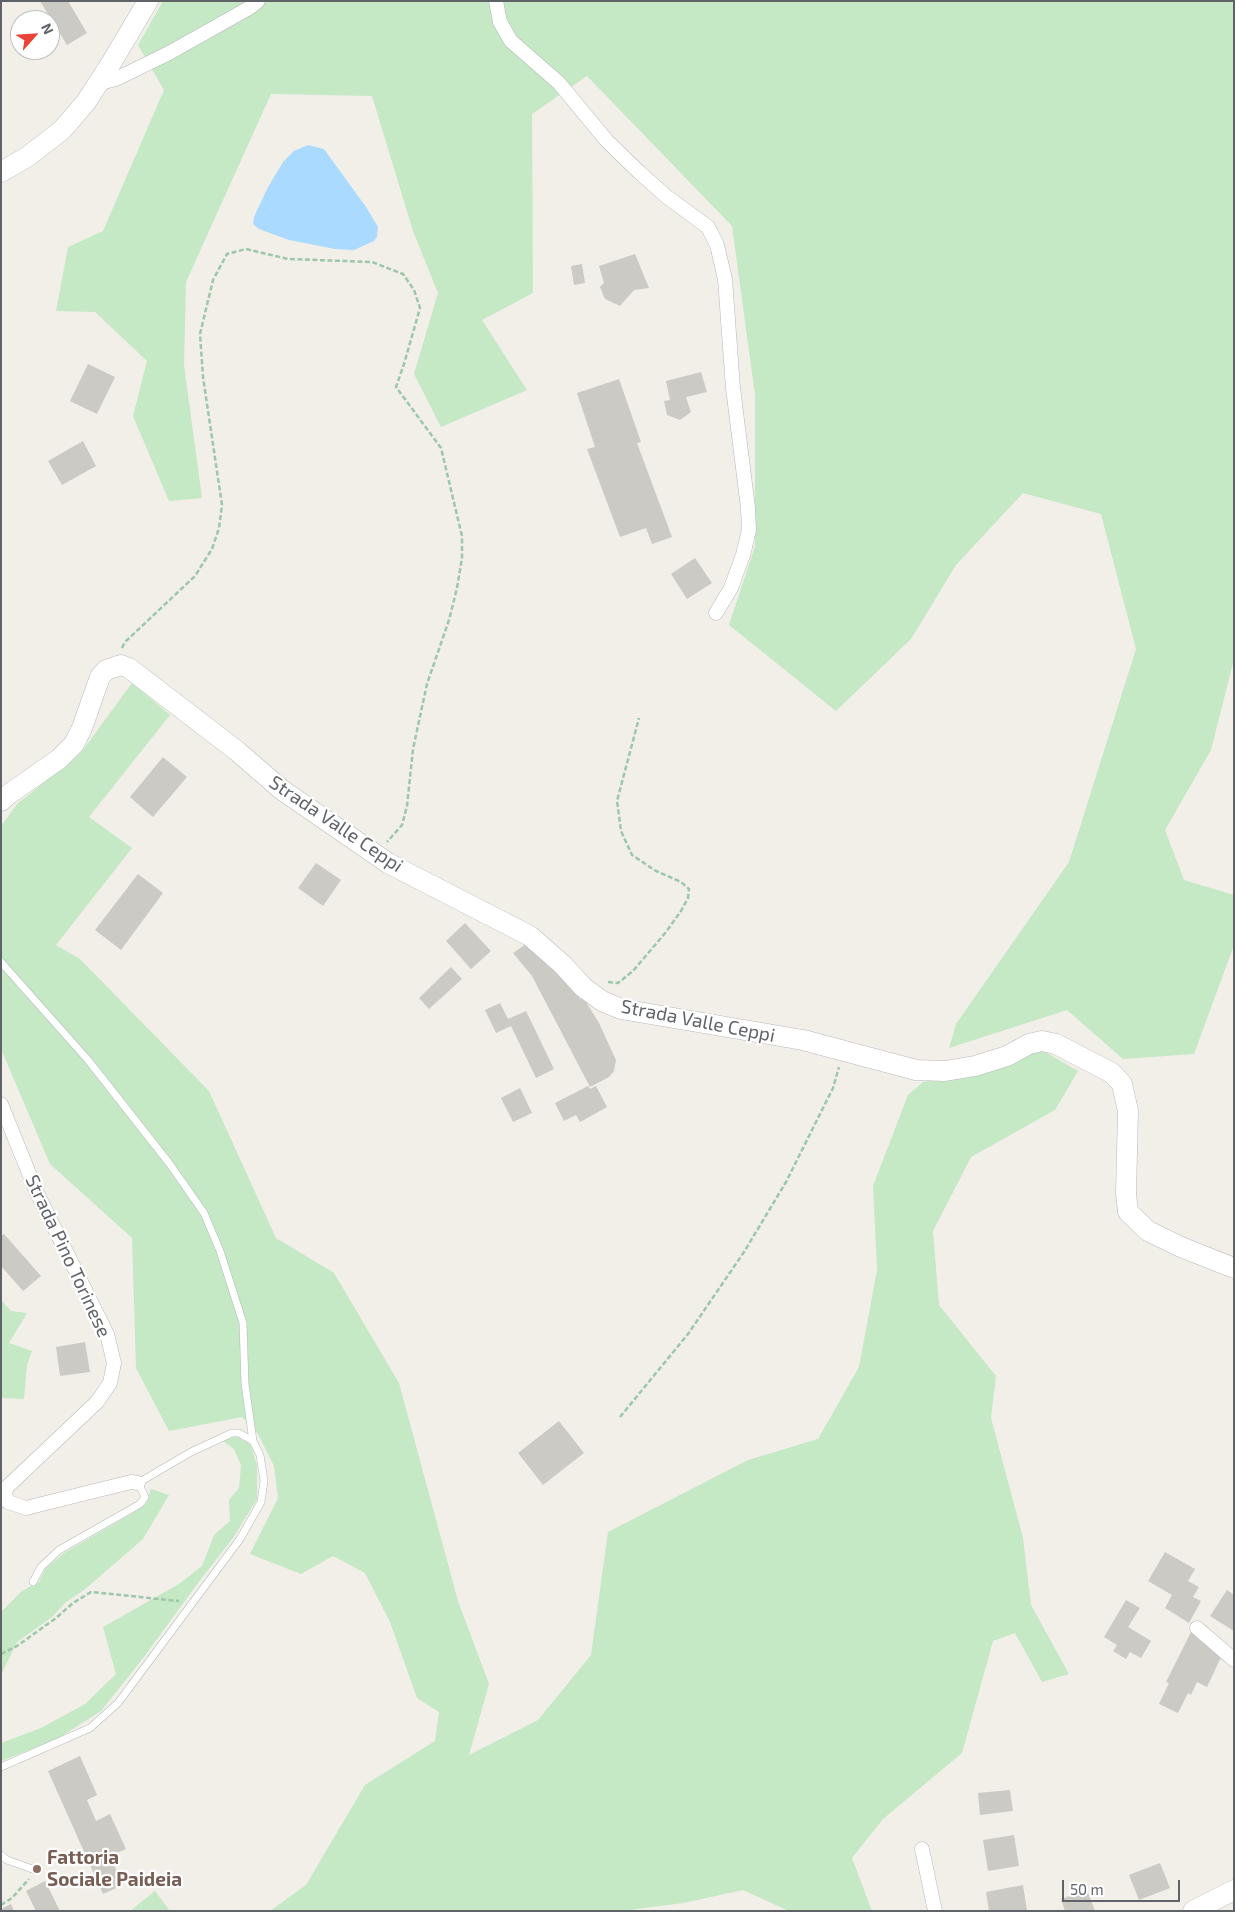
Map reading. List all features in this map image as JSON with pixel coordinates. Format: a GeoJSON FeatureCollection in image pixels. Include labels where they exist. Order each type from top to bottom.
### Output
{"type":"FeatureCollection","features":[{"type":"Feature","properties":{"kind":"street"},"geometry":{"type":"LineString","coordinates":[[1,172],[27,157],[62,130],[86,102],[148,1]]}},
{"type":"Feature","properties":{"kind":"street"},"geometry":{"type":"LineString","coordinates":[[96,84],[116,79],[169,53],[249,8],[258,1]]}},
{"type":"Feature","properties":{"kind":"street"},"geometry":{"type":"LineString","coordinates":[[496,1],[500,22],[511,41],[559,83],[607,141],[639,172],[708,227],[717,245],[725,279],[733,388],[749,530],[743,555],[731,588],[716,612]]}},
{"type":"Feature","properties":{"kind":"street","name":"Strada Valle Ceppi"},"geometry":{"type":"LineString","coordinates":[[113,668],[121,665],[137,672],[237,751],[282,790],[388,863],[530,936],[563,965],[583,987],[602,1001],[621,1009],[803,1040],[916,1070],[945,1072],[975,1066],[1008,1056],[1029,1044],[1042,1041],[1056,1044],[1112,1073],[1122,1084],[1127,1105],[1126,1194],[1128,1212],[1148,1231],[1181,1247],[1234,1268]]}},
{"type":"Feature","properties":{"kind":"street"},"geometry":{"type":"LineString","coordinates":[[1,802],[9,794],[59,760],[74,744],[82,728],[100,677],[106,670],[113,668]]}},
{"type":"Feature","properties":{"kind":"street","name":"Strada Pino Torinese"},"geometry":{"type":"LineString","coordinates":[[1,1104],[37,1193],[107,1334],[114,1363],[110,1383],[97,1402],[6,1488],[4,1495],[8,1502],[26,1508],[130,1482],[138,1483]]}},
{"type":"Feature","properties":{"kind":"street"},"geometry":{"type":"LineString","coordinates":[[1197,1628],[1234,1660]]}},
{"type":"Feature","properties":{"kind":"street"},"geometry":{"type":"LineString","coordinates":[[922,1849],[934,1911]]}},
{"type":"Feature","properties":{"kind":"street"},"geometry":{"type":"LineString","coordinates":[[1193,1911],[1234,1890]]}},
{"type":"Feature","properties":{"kind":"lane"},"geometry":{"type":"LineString","coordinates":[[1,962],[88,1060],[169,1163],[204,1213],[220,1251],[243,1323],[244,1384],[253,1441],[260,1455],[264,1481],[261,1502],[240,1538],[118,1704],[90,1728],[1,1767]]}},
{"type":"Feature","properties":{"kind":"lane"},"geometry":{"type":"LineString","coordinates":[[33,1582],[41,1567],[60,1550],[140,1504],[145,1497],[138,1483],[191,1452],[232,1433],[239,1433],[253,1441]]}},
{"type":"Feature","properties":{"kind":"lane"},"geometry":{"type":"LineString","coordinates":[[1,1855],[7,1860],[35,1870]]}},
{"type":"Feature","properties":{"kind":"path"},"geometry":{"type":"LineString","coordinates":[[113,668],[125,642],[195,576],[212,549],[219,528],[222,505],[203,377],[200,334],[213,280],[227,254],[246,249],[288,259],[372,262],[403,274],[414,290],[420,308],[407,356],[396,387],[441,448],[462,536],[462,558],[449,620],[426,684],[412,749],[407,806],[402,825],[376,854]]}},
{"type":"Feature","properties":{"kind":"path"},"geometry":{"type":"LineString","coordinates":[[600,982],[618,983],[633,971],[666,932],[688,898],[689,889],[681,882],[656,871],[632,855],[621,832],[617,801],[639,718]]}},
{"type":"Feature","properties":{"kind":"path"},"geometry":{"type":"LineString","coordinates":[[620,1417],[688,1334],[744,1252],[786,1182],[833,1088],[844,1051]]}},
{"type":"Feature","properties":{"kind":"path"},"geometry":{"type":"LineString","coordinates":[[1,1654],[17,1646],[56,1618],[72,1603],[91,1592],[193,1602]]}},
{"type":"Feature","properties":{"kind":"path"},"geometry":{"type":"LineString","coordinates":[[1,1905],[12,1898],[35,1870]]}},
{"type":"Feature","properties":{"kind":"green space"},"geometry":{"type":"Polygon","coordinates":[[[163,1],[1234,1],[1234,659],[1211,750],[1165,830],[1184,880],[1234,895],[1234,945],[1194,1054],[1123,1059],[1067,1010],[949,1048],[956,1024],[1069,862],[1136,649],[1101,514],[1023,493],[956,565],[911,639],[836,711],[729,625],[755,546],[755,395],[732,226],[587,76],[532,114],[533,293],[482,320],[527,390],[441,427],[414,374],[438,293],[413,231],[372,96],[271,94],[186,282],[184,365],[202,498],[169,501],[133,416],[147,361],[95,312],[56,311],[68,247],[103,231],[164,90],[138,45],[163,1]]]}},
{"type":"Feature","properties":{"kind":"green space"},"geometry":{"type":"Polygon","coordinates":[[[132,683],[170,715],[89,817],[132,848],[56,945],[80,959],[209,1091],[276,1238],[334,1273],[399,1383],[458,1601],[489,1684],[469,1755],[538,1720],[591,1655],[608,1532],[748,1460],[818,1439],[859,1367],[877,1270],[873,1186],[908,1095],[923,1082],[991,1069],[1040,1049],[1078,1071],[1055,1110],[971,1157],[933,1231],[939,1305],[996,1376],[991,1418],[1023,1538],[1031,1605],[1069,1674],[1042,1682],[1015,1633],[993,1641],[962,1753],[883,1819],[852,1858],[872,1911],[789,1911],[743,1890],[683,1903],[621,1911],[270,1911],[306,1885],[365,1785],[435,1741],[439,1712],[417,1698],[390,1622],[365,1573],[333,1556],[301,1574],[250,1554],[278,1498],[274,1466],[258,1434],[242,1417],[169,1431],[136,1368],[132,1238],[50,1164],[1,1049],[1,826],[17,804],[80,754],[132,683]]]}},
{"type":"Feature","properties":{"kind":"green space"},"geometry":{"type":"Polygon","coordinates":[[[1,1300],[11,1311],[27,1313],[9,1343],[32,1351],[27,1365],[24,1399],[1,1398],[1,1300]]]}},
{"type":"Feature","properties":{"kind":"green space"},"geometry":{"type":"Polygon","coordinates":[[[236,1436],[251,1445],[257,1466],[257,1499],[233,1538],[101,1711],[57,1739],[1,1761],[1,1743],[41,1728],[85,1704],[116,1674],[103,1627],[179,1584],[202,1566],[214,1535],[230,1521],[229,1500],[239,1488],[241,1465],[234,1449],[223,1441],[236,1436]]]}},
{"type":"Feature","properties":{"kind":"green space"},"geometry":{"type":"Polygon","coordinates":[[[151,1489],[169,1495],[143,1539],[84,1590],[66,1602],[52,1617],[17,1642],[1,1675],[1,1612],[22,1591],[39,1582],[45,1569],[64,1553],[146,1504],[151,1489]]]}},
{"type":"Feature","properties":{"kind":"green space"},"geometry":{"type":"Polygon","coordinates":[[[155,1891],[170,1911],[130,1911],[155,1891]]]}},
{"type":"Feature","properties":{"kind":"water"},"geometry":{"type":"Polygon","coordinates":[[[308,145],[324,149],[366,207],[378,227],[377,237],[374,241],[354,250],[335,249],[289,240],[259,229],[253,224],[254,217],[267,189],[283,162],[294,151],[308,145]]]}},
{"type":"Feature","properties":{"kind":"building"},"geometry":{"type":"Polygon","coordinates":[[[40,1],[68,1],[87,33],[67,45],[60,34],[60,10],[46,10],[40,1]]]}},
{"type":"Feature","properties":{"kind":"building"},"geometry":{"type":"Polygon","coordinates":[[[635,254],[649,288],[634,290],[620,306],[605,299],[600,287],[604,283],[599,266],[635,254]]]}},
{"type":"Feature","properties":{"kind":"building"},"geometry":{"type":"Polygon","coordinates":[[[582,264],[585,283],[574,285],[571,266],[582,264]]]}},
{"type":"Feature","properties":{"kind":"building"},"geometry":{"type":"Polygon","coordinates":[[[88,364],[115,377],[97,414],[70,401],[88,364]]]}},
{"type":"Feature","properties":{"kind":"building"},"geometry":{"type":"Polygon","coordinates":[[[701,372],[707,392],[686,397],[691,412],[680,420],[667,415],[664,401],[670,400],[666,381],[701,372]]]}},
{"type":"Feature","properties":{"kind":"building"},"geometry":{"type":"Polygon","coordinates":[[[619,379],[641,442],[637,443],[672,537],[652,544],[646,528],[620,537],[587,449],[595,447],[577,393],[619,379]]]}},
{"type":"Feature","properties":{"kind":"building"},"geometry":{"type":"Polygon","coordinates":[[[83,441],[96,466],[62,485],[48,461],[83,441]]]}},
{"type":"Feature","properties":{"kind":"building"},"geometry":{"type":"Polygon","coordinates":[[[695,558],[712,583],[687,599],[671,574],[695,558]]]}},
{"type":"Feature","properties":{"kind":"building"},"geometry":{"type":"Polygon","coordinates":[[[163,757],[187,777],[153,817],[130,797],[163,757]]]}},
{"type":"Feature","properties":{"kind":"building"},"geometry":{"type":"Polygon","coordinates":[[[316,863],[341,880],[323,906],[298,888],[316,863]]]}},
{"type":"Feature","properties":{"kind":"building"},"geometry":{"type":"Polygon","coordinates":[[[138,874],[163,893],[121,950],[95,930],[138,874]]]}},
{"type":"Feature","properties":{"kind":"building"},"geometry":{"type":"Polygon","coordinates":[[[465,923],[491,951],[471,969],[446,941],[465,923]]]}},
{"type":"Feature","properties":{"kind":"building"},"geometry":{"type":"Polygon","coordinates":[[[529,942],[549,967],[561,968],[580,999],[583,997],[599,1023],[616,1060],[614,1071],[609,1077],[590,1087],[532,976],[513,953],[529,942]]]}},
{"type":"Feature","properties":{"kind":"building"},"geometry":{"type":"Polygon","coordinates":[[[451,967],[462,979],[429,1009],[419,998],[451,967]]]}},
{"type":"Feature","properties":{"kind":"building"},"geometry":{"type":"Polygon","coordinates":[[[500,1003],[508,1019],[526,1011],[554,1069],[536,1078],[511,1026],[496,1033],[485,1010],[500,1003]]]}},
{"type":"Feature","properties":{"kind":"building"},"geometry":{"type":"Polygon","coordinates":[[[588,1086],[590,1089],[596,1086],[607,1107],[580,1122],[576,1115],[564,1121],[555,1103],[588,1086]]]}},
{"type":"Feature","properties":{"kind":"building"},"geometry":{"type":"Polygon","coordinates":[[[520,1088],[532,1113],[513,1122],[501,1098],[520,1088]]]}},
{"type":"Feature","properties":{"kind":"building"},"geometry":{"type":"Polygon","coordinates":[[[4,1234],[41,1276],[23,1291],[1,1266],[1,1236],[4,1234]]]}},
{"type":"Feature","properties":{"kind":"building"},"geometry":{"type":"Polygon","coordinates":[[[85,1342],[90,1372],[60,1376],[56,1347],[85,1342]]]}},
{"type":"Feature","properties":{"kind":"building"},"geometry":{"type":"Polygon","coordinates":[[[559,1421],[584,1453],[543,1485],[518,1453],[559,1421]]]}},
{"type":"Feature","properties":{"kind":"building"},"geometry":{"type":"Polygon","coordinates":[[[1165,1552],[1195,1569],[1188,1581],[1199,1587],[1193,1597],[1201,1601],[1189,1623],[1165,1608],[1172,1595],[1148,1581],[1165,1552]]]}},
{"type":"Feature","properties":{"kind":"building"},"geometry":{"type":"Polygon","coordinates":[[[1227,1590],[1234,1595],[1234,1631],[1210,1616],[1227,1590]]]}},
{"type":"Feature","properties":{"kind":"building"},"geometry":{"type":"Polygon","coordinates":[[[1126,1600],[1140,1608],[1128,1627],[1151,1641],[1141,1658],[1130,1652],[1126,1659],[1113,1651],[1117,1645],[1104,1637],[1126,1600]]]}},
{"type":"Feature","properties":{"kind":"building"},"geometry":{"type":"Polygon","coordinates":[[[1191,1632],[1222,1655],[1207,1687],[1197,1682],[1191,1695],[1188,1693],[1178,1713],[1159,1704],[1169,1683],[1166,1682],[1191,1632]]]}},
{"type":"Feature","properties":{"kind":"building"},"geometry":{"type":"Polygon","coordinates":[[[80,1756],[97,1795],[87,1800],[96,1821],[110,1814],[126,1849],[110,1856],[123,1885],[103,1894],[48,1771],[80,1756]]]}},
{"type":"Feature","properties":{"kind":"building"},"geometry":{"type":"Polygon","coordinates":[[[1010,1790],[1013,1811],[980,1815],[978,1793],[1010,1790]]]}},
{"type":"Feature","properties":{"kind":"building"},"geometry":{"type":"Polygon","coordinates":[[[1014,1835],[1019,1866],[988,1871],[983,1840],[1014,1835]]]}},
{"type":"Feature","properties":{"kind":"building"},"geometry":{"type":"Polygon","coordinates":[[[1160,1863],[1170,1888],[1139,1900],[1129,1875],[1160,1863]]]}},
{"type":"Feature","properties":{"kind":"building"},"geometry":{"type":"Polygon","coordinates":[[[45,1881],[60,1911],[36,1911],[26,1891],[45,1881]]]}},
{"type":"Feature","properties":{"kind":"building"},"geometry":{"type":"Polygon","coordinates":[[[1023,1885],[1027,1910],[989,1911],[986,1892],[1023,1885]]]}},
{"type":"Feature","properties":{"kind":"building"},"geometry":{"type":"Polygon","coordinates":[[[1087,1890],[1095,1911],[1065,1911],[1061,1899],[1087,1890]]]}},
{"type":"Feature","properties":{"kind":"building"},"geometry":{"type":"Polygon","coordinates":[[[11,1904],[14,1911],[1,1911],[1,1909],[11,1904]]]}},
{"type":"Feature","properties":{"kind":"place","name":"Fattoria Sociale Paideia"},"geometry":{"type":"Point","coordinates":[37,1869]}}]}
